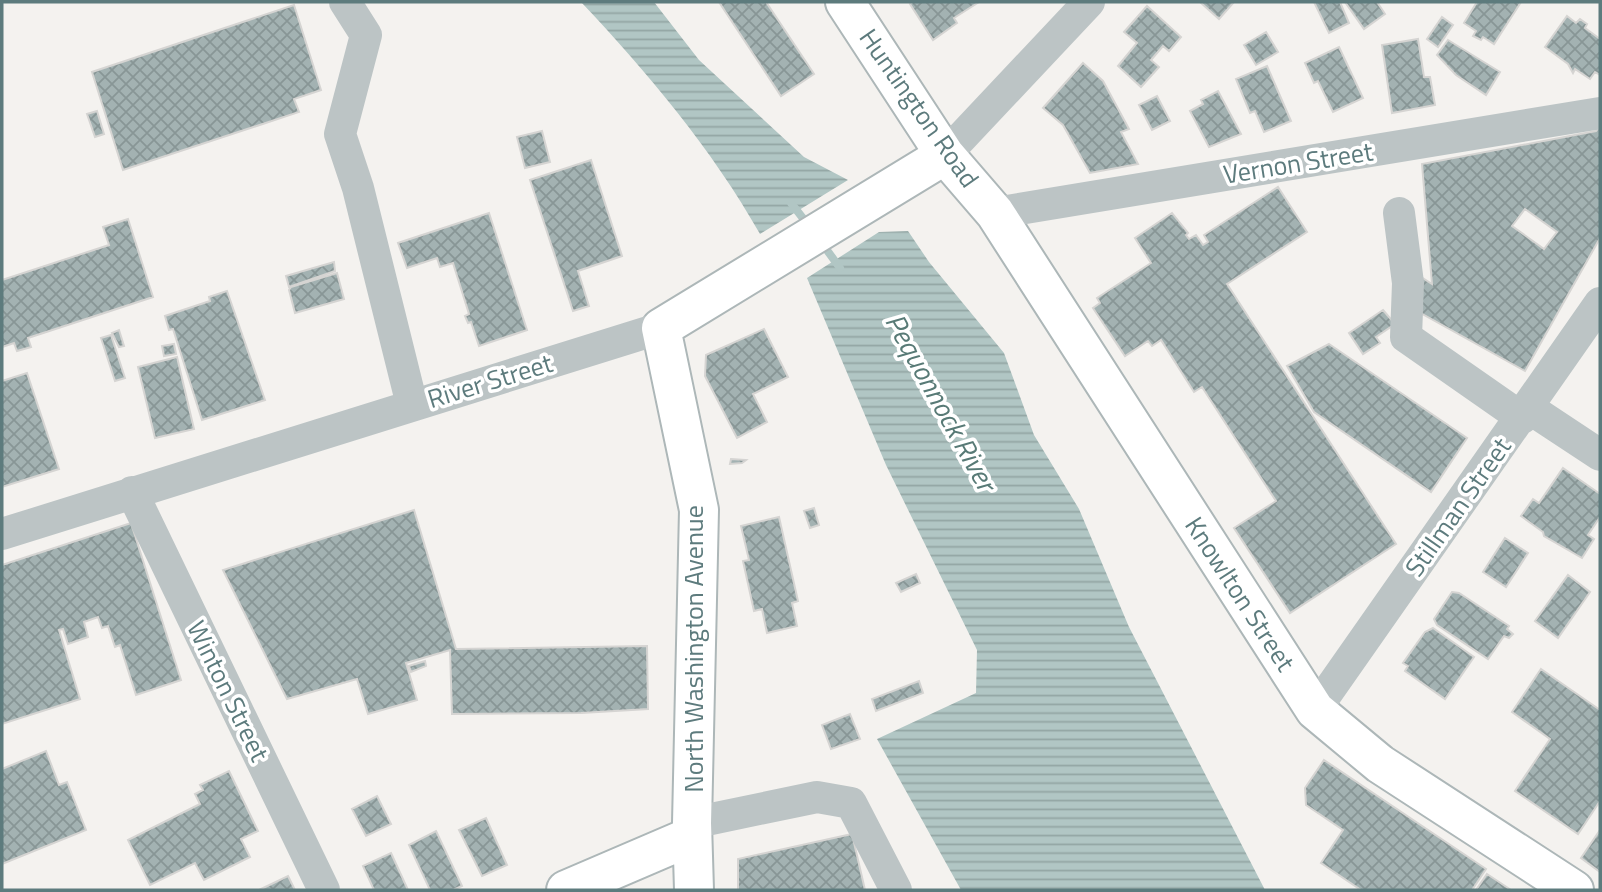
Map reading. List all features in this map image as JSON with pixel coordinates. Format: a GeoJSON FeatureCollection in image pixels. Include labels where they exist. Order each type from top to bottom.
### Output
{"type":"FeatureCollection","features":[{"type":"Feature","properties":{"kind":"main road","name":"Huntington Road"},"geometry":{"type":"LineString","coordinates":[[845,2],[945,155],[995,212]]}},
{"type":"Feature","properties":{"kind":"main road","name":"River Street"},"geometry":{"type":"LineString","coordinates":[[677,319],[945,155]]}},
{"type":"Feature","properties":{"kind":"main road","name":"Knowlton Street"},"geometry":{"type":"LineString","coordinates":[[995,212],[1315,710],[1380,764],[1574,890]]}},
{"type":"Feature","properties":{"kind":"main road","name":"North Washington Avenue"},"geometry":{"type":"LineString","coordinates":[[677,319],[699,510],[692,829],[694,890]]}},
{"type":"Feature","properties":{"kind":"main road"},"geometry":{"type":"LineString","coordinates":[[566,890],[692,829]]}},
{"type":"Feature","properties":{"kind":"street"},"geometry":{"type":"LineString","coordinates":[[345,2],[366,34],[340,134],[358,188],[412,405]]}},
{"type":"Feature","properties":{"kind":"street"},"geometry":{"type":"LineString","coordinates":[[945,155],[1089,2]]}},
{"type":"Feature","properties":{"kind":"street","name":"Vernon Street"},"geometry":{"type":"LineString","coordinates":[[995,212],[1600,113]]}},
{"type":"Feature","properties":{"kind":"street"},"geometry":{"type":"LineString","coordinates":[[1399,213],[1408,283],[1406,337],[1525,413],[1600,455]]}},
{"type":"Feature","properties":{"kind":"street","name":"Stillman Street"},"geometry":{"type":"LineString","coordinates":[[1315,710],[1600,303]]}},
{"type":"Feature","properties":{"kind":"street","name":"River Street"},"geometry":{"type":"LineString","coordinates":[[2,534],[677,319]]}},
{"type":"Feature","properties":{"kind":"street","name":"Winton Street"},"geometry":{"type":"LineString","coordinates":[[132,492],[324,890]]}},
{"type":"Feature","properties":{"kind":"street"},"geometry":{"type":"LineString","coordinates":[[692,829],[817,797],[851,803],[896,890]]}},
{"type":"Feature","properties":{"kind":"water"},"geometry":{"type":"Polygon","coordinates":[[[581,2],[654,2],[699,60],[804,157],[848,180],[760,234],[721,172],[678,113],[581,2]]]}},
{"type":"Feature","properties":{"kind":"water"},"geometry":{"type":"Polygon","coordinates":[[[908,231],[929,262],[1004,353],[1034,435],[1079,509],[1129,627],[1265,890],[961,890],[877,739],[976,693],[977,650],[886,465],[807,278],[879,232],[908,231]]]}},
{"type":"Feature","properties":{"kind":"building"},"geometry":{"type":"Polygon","coordinates":[[[719,2],[766,2],[814,74],[781,96],[719,2]]]}},
{"type":"Feature","properties":{"kind":"building"},"geometry":{"type":"Polygon","coordinates":[[[979,2],[954,18],[957,23],[933,40],[910,4],[979,2]]]}},
{"type":"Feature","properties":{"kind":"building"},"geometry":{"type":"Polygon","coordinates":[[[1200,2],[1234,2],[1219,19],[1200,2]]]}},
{"type":"Feature","properties":{"kind":"building"},"geometry":{"type":"Polygon","coordinates":[[[1314,2],[1340,2],[1349,23],[1329,33],[1314,2]]]}},
{"type":"Feature","properties":{"kind":"building"},"geometry":{"type":"Polygon","coordinates":[[[1345,2],[1377,2],[1385,14],[1364,29],[1345,2]]]}},
{"type":"Feature","properties":{"kind":"building"},"geometry":{"type":"Polygon","coordinates":[[[1477,2],[1521,2],[1494,44],[1483,37],[1481,40],[1473,36],[1476,31],[1464,23],[1477,2]]]}},
{"type":"Feature","properties":{"kind":"building"},"geometry":{"type":"Polygon","coordinates":[[[294,5],[321,90],[294,99],[299,112],[123,170],[92,72],[294,5]]]}},
{"type":"Feature","properties":{"kind":"building"},"geometry":{"type":"Polygon","coordinates":[[[1147,6],[1181,37],[1169,51],[1163,46],[1151,60],[1159,67],[1141,87],[1118,66],[1137,43],[1124,32],[1147,6]]]}},
{"type":"Feature","properties":{"kind":"building"},"geometry":{"type":"Polygon","coordinates":[[[1567,16],[1576,23],[1580,19],[1587,24],[1585,28],[1600,39],[1600,75],[1595,72],[1590,79],[1575,69],[1573,73],[1568,64],[1545,47],[1567,16]]]}},
{"type":"Feature","properties":{"kind":"building"},"geometry":{"type":"Polygon","coordinates":[[[1442,17],[1453,25],[1438,47],[1427,39],[1442,17]]]}},
{"type":"Feature","properties":{"kind":"building"},"geometry":{"type":"Polygon","coordinates":[[[1266,32],[1278,52],[1256,65],[1244,45],[1266,32]]]}},
{"type":"Feature","properties":{"kind":"building"},"geometry":{"type":"Polygon","coordinates":[[[1418,39],[1424,77],[1430,77],[1435,105],[1392,113],[1382,45],[1418,39]]]}},
{"type":"Feature","properties":{"kind":"building"},"geometry":{"type":"Polygon","coordinates":[[[1448,40],[1500,72],[1486,95],[1456,75],[1437,55],[1448,40]]]}},
{"type":"Feature","properties":{"kind":"building"},"geometry":{"type":"Polygon","coordinates":[[[1339,47],[1363,98],[1333,112],[1318,81],[1314,83],[1305,63],[1339,47]]]}},
{"type":"Feature","properties":{"kind":"building"},"geometry":{"type":"Polygon","coordinates":[[[1083,63],[1103,81],[1129,129],[1121,132],[1138,164],[1090,173],[1063,125],[1043,108],[1083,63]]]}},
{"type":"Feature","properties":{"kind":"building"},"geometry":{"type":"Polygon","coordinates":[[[1267,66],[1291,121],[1264,132],[1255,111],[1250,113],[1236,79],[1267,66]]]}},
{"type":"Feature","properties":{"kind":"building"},"geometry":{"type":"Polygon","coordinates":[[[1218,91],[1241,134],[1209,147],[1190,111],[1203,104],[1201,100],[1218,91]]]}},
{"type":"Feature","properties":{"kind":"building"},"geometry":{"type":"Polygon","coordinates":[[[1157,96],[1170,121],[1152,130],[1139,105],[1157,96]]]}},
{"type":"Feature","properties":{"kind":"building"},"geometry":{"type":"Polygon","coordinates":[[[97,111],[104,134],[95,137],[87,114],[97,111]]]}},
{"type":"Feature","properties":{"kind":"building"},"geometry":{"type":"Polygon","coordinates":[[[1600,126],[1600,238],[1525,371],[1408,306],[1418,275],[1432,284],[1422,164],[1596,131],[1600,126]],[[1525,209],[1512,226],[1544,249],[1557,232],[1525,209]]]}},
{"type":"Feature","properties":{"kind":"building"},"geometry":{"type":"Polygon","coordinates":[[[542,131],[550,162],[525,168],[517,137],[542,131]]]}},
{"type":"Feature","properties":{"kind":"building"},"geometry":{"type":"Polygon","coordinates":[[[591,160],[622,256],[578,271],[589,306],[573,311],[530,180],[591,160]]]}},
{"type":"Feature","properties":{"kind":"building"},"geometry":{"type":"Polygon","coordinates":[[[1278,187],[1307,232],[1227,284],[1396,544],[1290,613],[1234,528],[1276,501],[1202,387],[1194,392],[1161,340],[1152,346],[1148,341],[1125,356],[1093,308],[1100,303],[1097,298],[1151,263],[1135,238],[1172,213],[1188,233],[1186,235],[1189,239],[1196,235],[1203,245],[1208,242],[1204,235],[1278,187]]]}},
{"type":"Feature","properties":{"kind":"building"},"geometry":{"type":"Polygon","coordinates":[[[489,213],[527,330],[479,346],[471,322],[468,323],[465,316],[469,314],[453,263],[440,267],[437,258],[407,268],[398,243],[489,213]]]}},
{"type":"Feature","properties":{"kind":"building"},"geometry":{"type":"Polygon","coordinates":[[[128,219],[153,297],[28,338],[31,347],[17,351],[14,343],[2,347],[2,280],[109,245],[103,227],[128,219]]]}},
{"type":"Feature","properties":{"kind":"building"},"geometry":{"type":"Polygon","coordinates":[[[334,262],[335,271],[289,287],[286,276],[334,262]]]}},
{"type":"Feature","properties":{"kind":"building"},"geometry":{"type":"Polygon","coordinates":[[[337,273],[344,299],[295,313],[289,290],[291,287],[337,273]]]}},
{"type":"Feature","properties":{"kind":"building"},"geometry":{"type":"Polygon","coordinates":[[[227,291],[265,400],[202,420],[173,329],[169,330],[165,316],[210,301],[209,297],[227,291]]]}},
{"type":"Feature","properties":{"kind":"building"},"geometry":{"type":"Polygon","coordinates":[[[1383,310],[1395,324],[1376,337],[1380,343],[1363,354],[1349,333],[1383,310]]]}},
{"type":"Feature","properties":{"kind":"building"},"geometry":{"type":"Polygon","coordinates":[[[764,329],[788,377],[753,394],[767,422],[737,438],[705,376],[706,355],[764,329]]]}},
{"type":"Feature","properties":{"kind":"building"},"geometry":{"type":"Polygon","coordinates":[[[119,330],[124,346],[119,347],[112,333],[119,330]]]}},
{"type":"Feature","properties":{"kind":"building"},"geometry":{"type":"Polygon","coordinates":[[[111,335],[125,378],[115,381],[101,338],[111,335]]]}},
{"type":"Feature","properties":{"kind":"building"},"geometry":{"type":"Polygon","coordinates":[[[174,344],[176,354],[164,356],[162,346],[174,344]]]}},
{"type":"Feature","properties":{"kind":"building"},"geometry":{"type":"Polygon","coordinates":[[[1329,344],[1467,438],[1431,492],[1314,412],[1287,366],[1329,344]]]}},
{"type":"Feature","properties":{"kind":"building"},"geometry":{"type":"Polygon","coordinates":[[[177,357],[194,429],[155,438],[138,367],[177,357]]]}},
{"type":"Feature","properties":{"kind":"building"},"geometry":{"type":"Polygon","coordinates":[[[27,373],[59,469],[2,487],[2,381],[27,373]]]}},
{"type":"Feature","properties":{"kind":"building"},"geometry":{"type":"Polygon","coordinates":[[[731,459],[746,460],[730,464],[731,459]]]}},
{"type":"Feature","properties":{"kind":"building"},"geometry":{"type":"Polygon","coordinates":[[[1563,468],[1600,494],[1600,517],[1588,535],[1594,539],[1582,558],[1544,536],[1543,532],[1521,516],[1533,499],[1539,503],[1563,468]]]}},
{"type":"Feature","properties":{"kind":"building"},"geometry":{"type":"Polygon","coordinates":[[[814,508],[819,525],[810,528],[804,511],[814,508]]]}},
{"type":"Feature","properties":{"kind":"building"},"geometry":{"type":"Polygon","coordinates":[[[414,510],[456,649],[647,646],[648,709],[581,713],[452,714],[450,650],[406,663],[417,700],[368,714],[357,679],[287,699],[223,570],[414,510]]]}},
{"type":"Feature","properties":{"kind":"building"},"geometry":{"type":"Polygon","coordinates":[[[779,517],[798,601],[792,603],[797,626],[767,633],[762,609],[754,611],[743,561],[749,560],[741,526],[779,517]]]}},
{"type":"Feature","properties":{"kind":"building"},"geometry":{"type":"Polygon","coordinates":[[[131,523],[181,680],[136,695],[120,645],[115,647],[108,626],[102,628],[98,617],[84,622],[88,637],[68,644],[63,629],[59,630],[80,699],[2,724],[2,565],[131,523]]]}},
{"type":"Feature","properties":{"kind":"building"},"geometry":{"type":"Polygon","coordinates":[[[1505,538],[1528,553],[1506,587],[1483,572],[1505,538]]]}},
{"type":"Feature","properties":{"kind":"building"},"geometry":{"type":"Polygon","coordinates":[[[916,574],[920,583],[901,592],[896,583],[916,574]]]}},
{"type":"Feature","properties":{"kind":"building"},"geometry":{"type":"Polygon","coordinates":[[[1568,575],[1590,592],[1558,638],[1535,621],[1568,575]]]}},
{"type":"Feature","properties":{"kind":"building"},"geometry":{"type":"Polygon","coordinates":[[[1452,592],[1459,593],[1509,626],[1507,629],[1513,634],[1509,638],[1504,636],[1488,659],[1437,625],[1434,619],[1452,592]]]}},
{"type":"Feature","properties":{"kind":"building"},"geometry":{"type":"Polygon","coordinates":[[[1433,628],[1474,657],[1445,699],[1405,671],[1408,666],[1403,663],[1425,632],[1433,628]]]}},
{"type":"Feature","properties":{"kind":"building"},"geometry":{"type":"Polygon","coordinates":[[[425,661],[426,666],[411,672],[409,666],[425,661]]]}},
{"type":"Feature","properties":{"kind":"building"},"geometry":{"type":"Polygon","coordinates":[[[1541,669],[1600,710],[1600,801],[1578,834],[1515,791],[1550,739],[1512,712],[1541,669]]]}},
{"type":"Feature","properties":{"kind":"building"},"geometry":{"type":"Polygon","coordinates":[[[919,681],[923,693],[876,711],[872,699],[919,681]]]}},
{"type":"Feature","properties":{"kind":"building"},"geometry":{"type":"Polygon","coordinates":[[[850,714],[860,739],[831,749],[822,725],[850,714]]]}},
{"type":"Feature","properties":{"kind":"building"},"geometry":{"type":"Polygon","coordinates":[[[46,751],[59,785],[67,782],[86,830],[2,864],[2,769],[46,751]]]}},
{"type":"Feature","properties":{"kind":"building"},"geometry":{"type":"Polygon","coordinates":[[[1324,760],[1486,869],[1472,890],[1361,890],[1321,863],[1343,830],[1306,805],[1305,788],[1324,760]]]}},
{"type":"Feature","properties":{"kind":"building"},"geometry":{"type":"Polygon","coordinates":[[[229,771],[258,831],[241,839],[250,857],[204,880],[195,863],[150,885],[128,840],[200,804],[195,794],[203,790],[200,785],[229,771]]]}},
{"type":"Feature","properties":{"kind":"building"},"geometry":{"type":"Polygon","coordinates":[[[377,796],[391,824],[366,836],[352,809],[377,796]]]}},
{"type":"Feature","properties":{"kind":"building"},"geometry":{"type":"Polygon","coordinates":[[[486,818],[507,865],[482,876],[459,830],[486,818]]]}},
{"type":"Feature","properties":{"kind":"building"},"geometry":{"type":"Polygon","coordinates":[[[1600,830],[1600,872],[1581,858],[1600,830]]]}},
{"type":"Feature","properties":{"kind":"building"},"geometry":{"type":"Polygon","coordinates":[[[436,831],[462,886],[453,890],[430,890],[409,845],[436,831]]]}},
{"type":"Feature","properties":{"kind":"building"},"geometry":{"type":"Polygon","coordinates":[[[852,834],[865,890],[738,890],[738,859],[852,834]]]}},
{"type":"Feature","properties":{"kind":"building"},"geometry":{"type":"Polygon","coordinates":[[[391,853],[408,890],[374,890],[363,866],[391,853]]]}},
{"type":"Feature","properties":{"kind":"building"},"geometry":{"type":"Polygon","coordinates":[[[1487,874],[1511,890],[1476,890],[1487,874]]]}},
{"type":"Feature","properties":{"kind":"building"},"geometry":{"type":"Polygon","coordinates":[[[288,876],[295,890],[259,890],[288,876]]]}},
{"type":"Feature","properties":{"kind":"waterway","name":"Pequonnock River"},"geometry":{"type":"LineString","coordinates":[[791,203],[809,226]]}},
{"type":"Feature","properties":{"kind":"waterway","name":"Pequonnock River"},"geometry":{"type":"LineString","coordinates":[[821,242],[840,268]]}}]}
